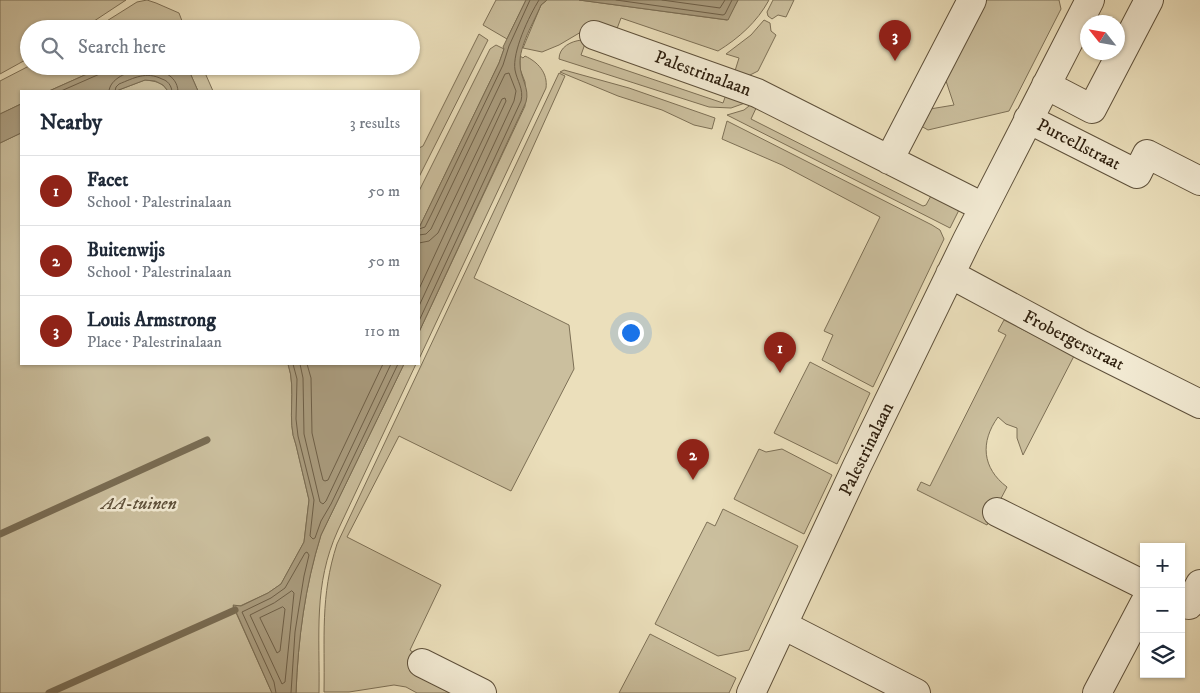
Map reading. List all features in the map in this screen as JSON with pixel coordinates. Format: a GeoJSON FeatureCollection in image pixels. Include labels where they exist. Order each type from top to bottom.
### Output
{"type":"FeatureCollection","features":[{"type":"Feature","properties":{"kind":"street"},"geometry":{"type":"LineString","coordinates":[[889,160],[972,0]]}},
{"type":"Feature","properties":{"kind":"street","name":"Palestrinalaan"},"geometry":{"type":"LineString","coordinates":[[751,693],[861,457],[950,274],[1090,0]]}},
{"type":"Feature","properties":{"kind":"street"},"geometry":{"type":"LineString","coordinates":[[1046,85],[1092,109],[1149,0]]}},
{"type":"Feature","properties":{"kind":"street","name":"Palestrinalaan"},"geometry":{"type":"LineString","coordinates":[[594,35],[757,93],[983,207]]}},
{"type":"Feature","properties":{"kind":"street","name":"Purcellstraat"},"geometry":{"type":"LineString","coordinates":[[1028,119],[1137,174],[1147,154],[1200,181]]}},
{"type":"Feature","properties":{"kind":"street","name":"Frobergerstraat"},"geometry":{"type":"LineString","coordinates":[[950,274],[1082,345],[1200,404]]}},
{"type":"Feature","properties":{"kind":"street"},"geometry":{"type":"LineString","coordinates":[[997,512],[1140,584]]}},
{"type":"Feature","properties":{"kind":"street"},"geometry":{"type":"LineString","coordinates":[[1097,693],[1140,612]]}},
{"type":"Feature","properties":{"kind":"street"},"geometry":{"type":"LineString","coordinates":[[783,625],[916,693]]}},
{"type":"Feature","properties":{"kind":"street"},"geometry":{"type":"LineString","coordinates":[[422,663],[482,693]]}},
{"type":"Feature","properties":{"kind":"green space"},"geometry":{"type":"Polygon","coordinates":[[[0,0],[126,0],[96,20],[20,20],[20,63],[0,74],[0,0]]]}},
{"type":"Feature","properties":{"kind":"green space"},"geometry":{"type":"Polygon","coordinates":[[[147,0],[156,3],[179,13],[182,20],[108,20],[137,2],[147,0]]]}},
{"type":"Feature","properties":{"kind":"green space"},"geometry":{"type":"Polygon","coordinates":[[[496,0],[526,0],[507,39],[483,25],[496,0]]]}},
{"type":"Feature","properties":{"kind":"green space"},"geometry":{"type":"Polygon","coordinates":[[[547,0],[579,0],[727,20],[738,0],[769,0],[747,29],[718,51],[621,18],[615,34],[590,30],[581,32],[559,45],[542,52],[523,48],[541,5],[547,0]]]}},
{"type":"Feature","properties":{"kind":"green space"},"geometry":{"type":"Polygon","coordinates":[[[773,0],[794,0],[786,17],[778,15],[772,19],[768,16],[767,12],[773,0]]]}},
{"type":"Feature","properties":{"kind":"green space"},"geometry":{"type":"Polygon","coordinates":[[[985,0],[1059,0],[1061,9],[1009,111],[928,130],[921,126],[930,109],[954,105],[945,78],[985,0]]]}},
{"type":"Feature","properties":{"kind":"green space"},"geometry":{"type":"Polygon","coordinates":[[[764,20],[770,23],[771,31],[776,35],[758,71],[748,76],[734,74],[739,58],[726,54],[751,35],[764,20]]]}},
{"type":"Feature","properties":{"kind":"green space"},"geometry":{"type":"Polygon","coordinates":[[[479,34],[488,40],[420,175],[420,148],[423,146],[479,34]]]}},
{"type":"Feature","properties":{"kind":"green space"},"geometry":{"type":"Polygon","coordinates":[[[582,40],[586,41],[581,55],[723,103],[728,89],[745,103],[731,108],[709,107],[559,59],[561,51],[566,45],[582,40]]]}},
{"type":"Feature","properties":{"kind":"green space"},"geometry":{"type":"Polygon","coordinates":[[[496,45],[504,49],[420,226],[420,189],[490,49],[496,45]]]}},
{"type":"Feature","properties":{"kind":"green space"},"geometry":{"type":"Polygon","coordinates":[[[520,56],[530,58],[544,73],[546,88],[420,357],[420,330],[525,106],[525,82],[520,69],[520,56]]]}},
{"type":"Feature","properties":{"kind":"green space"},"geometry":{"type":"Polygon","coordinates":[[[564,70],[629,88],[715,118],[712,129],[694,125],[662,110],[618,96],[560,72],[564,70]]]}},
{"type":"Feature","properties":{"kind":"green space"},"geometry":{"type":"Polygon","coordinates":[[[20,71],[20,75],[85,75],[51,90],[20,90],[20,104],[0,114],[0,81],[20,71]]]}},
{"type":"Feature","properties":{"kind":"green space"},"geometry":{"type":"Polygon","coordinates":[[[559,73],[565,76],[474,278],[569,325],[574,369],[511,491],[399,436],[347,537],[441,585],[410,650],[420,658],[413,674],[450,693],[417,693],[406,687],[394,685],[349,692],[324,692],[324,617],[328,581],[337,544],[559,73]]]}},
{"type":"Feature","properties":{"kind":"green space"},"geometry":{"type":"Polygon","coordinates":[[[191,75],[206,75],[213,90],[198,90],[191,75]]]}},
{"type":"Feature","properties":{"kind":"green space"},"geometry":{"type":"Polygon","coordinates":[[[145,80],[158,82],[167,90],[119,90],[145,80]]]}},
{"type":"Feature","properties":{"kind":"green space"},"geometry":{"type":"Polygon","coordinates":[[[754,102],[758,104],[751,119],[923,206],[926,205],[932,194],[959,210],[950,228],[727,115],[744,110],[754,102]]]}},
{"type":"Feature","properties":{"kind":"green space"},"geometry":{"type":"Polygon","coordinates":[[[727,121],[940,230],[944,239],[873,387],[822,360],[833,335],[824,331],[880,217],[782,165],[722,139],[727,121]]]}},
{"type":"Feature","properties":{"kind":"green space","name":"AA-tuinen"},"geometry":{"type":"Polygon","coordinates":[[[20,133],[20,365],[288,365],[292,384],[291,415],[293,435],[309,500],[304,542],[281,584],[268,593],[240,606],[233,606],[272,693],[0,693],[0,143],[20,133]]]}},
{"type":"Feature","properties":{"kind":"green space"},"geometry":{"type":"Polygon","coordinates":[[[1004,320],[1074,356],[1023,455],[1017,438],[1017,428],[1006,424],[998,417],[992,426],[986,445],[988,463],[999,480],[1007,487],[987,525],[917,490],[921,482],[930,486],[1006,335],[998,331],[1004,320]]]}},
{"type":"Feature","properties":{"kind":"green space"},"geometry":{"type":"Polygon","coordinates":[[[810,362],[870,393],[837,464],[774,433],[810,362]]]}},
{"type":"Feature","properties":{"kind":"green space"},"geometry":{"type":"Polygon","coordinates":[[[404,365],[416,365],[330,550],[321,590],[319,693],[296,693],[303,613],[315,554],[321,535],[404,365]]]}},
{"type":"Feature","properties":{"kind":"green space"},"geometry":{"type":"Polygon","coordinates":[[[759,449],[766,452],[782,449],[832,475],[804,534],[734,499],[759,449]]]}},
{"type":"Feature","properties":{"kind":"green space"},"geometry":{"type":"Polygon","coordinates":[[[723,509],[798,546],[749,650],[718,656],[655,624],[707,522],[715,526],[723,509]]]}},
{"type":"Feature","properties":{"kind":"green space"},"geometry":{"type":"Polygon","coordinates":[[[650,634],[736,678],[729,693],[619,693],[650,634]]]}},
{"type":"Feature","properties":{"kind":"water"},"geometry":{"type":"Polygon","coordinates":[[[526,0],[547,0],[541,5],[524,42],[520,57],[520,69],[527,92],[526,102],[420,330],[420,226],[499,63],[503,47],[526,0]]]}},
{"type":"Feature","properties":{"kind":"water"},"geometry":{"type":"Polygon","coordinates":[[[579,0],[738,0],[728,20],[579,0]]]}},
{"type":"Feature","properties":{"kind":"water"},"geometry":{"type":"Polygon","coordinates":[[[85,75],[191,75],[198,90],[167,90],[163,85],[155,81],[145,80],[119,90],[51,90],[85,75]]]}},
{"type":"Feature","properties":{"kind":"water"},"geometry":{"type":"Polygon","coordinates":[[[20,104],[20,133],[0,143],[0,114],[20,104]]]}},
{"type":"Feature","properties":{"kind":"water"},"geometry":{"type":"Polygon","coordinates":[[[288,365],[404,365],[321,535],[315,554],[303,613],[296,693],[272,693],[233,605],[241,606],[268,593],[281,584],[304,542],[309,500],[293,435],[291,374],[288,365]]]}},
{"type":"Feature","properties":{"kind":"waterway"},"geometry":{"type":"LineString","coordinates":[[0,534],[207,440]]}},
{"type":"Feature","properties":{"kind":"waterway"},"geometry":{"type":"LineString","coordinates":[[49,693],[235,610]]}},
{"type":"Feature","properties":{"kind":"place","name":"Louis Armstrong"},"geometry":{"type":"Point","coordinates":[895,61]}},
{"type":"Feature","properties":{"kind":"place","name":"Facet"},"geometry":{"type":"Point","coordinates":[780,373]}},
{"type":"Feature","properties":{"kind":"place","name":"Buitenwijs"},"geometry":{"type":"Point","coordinates":[693,480]}}]}
